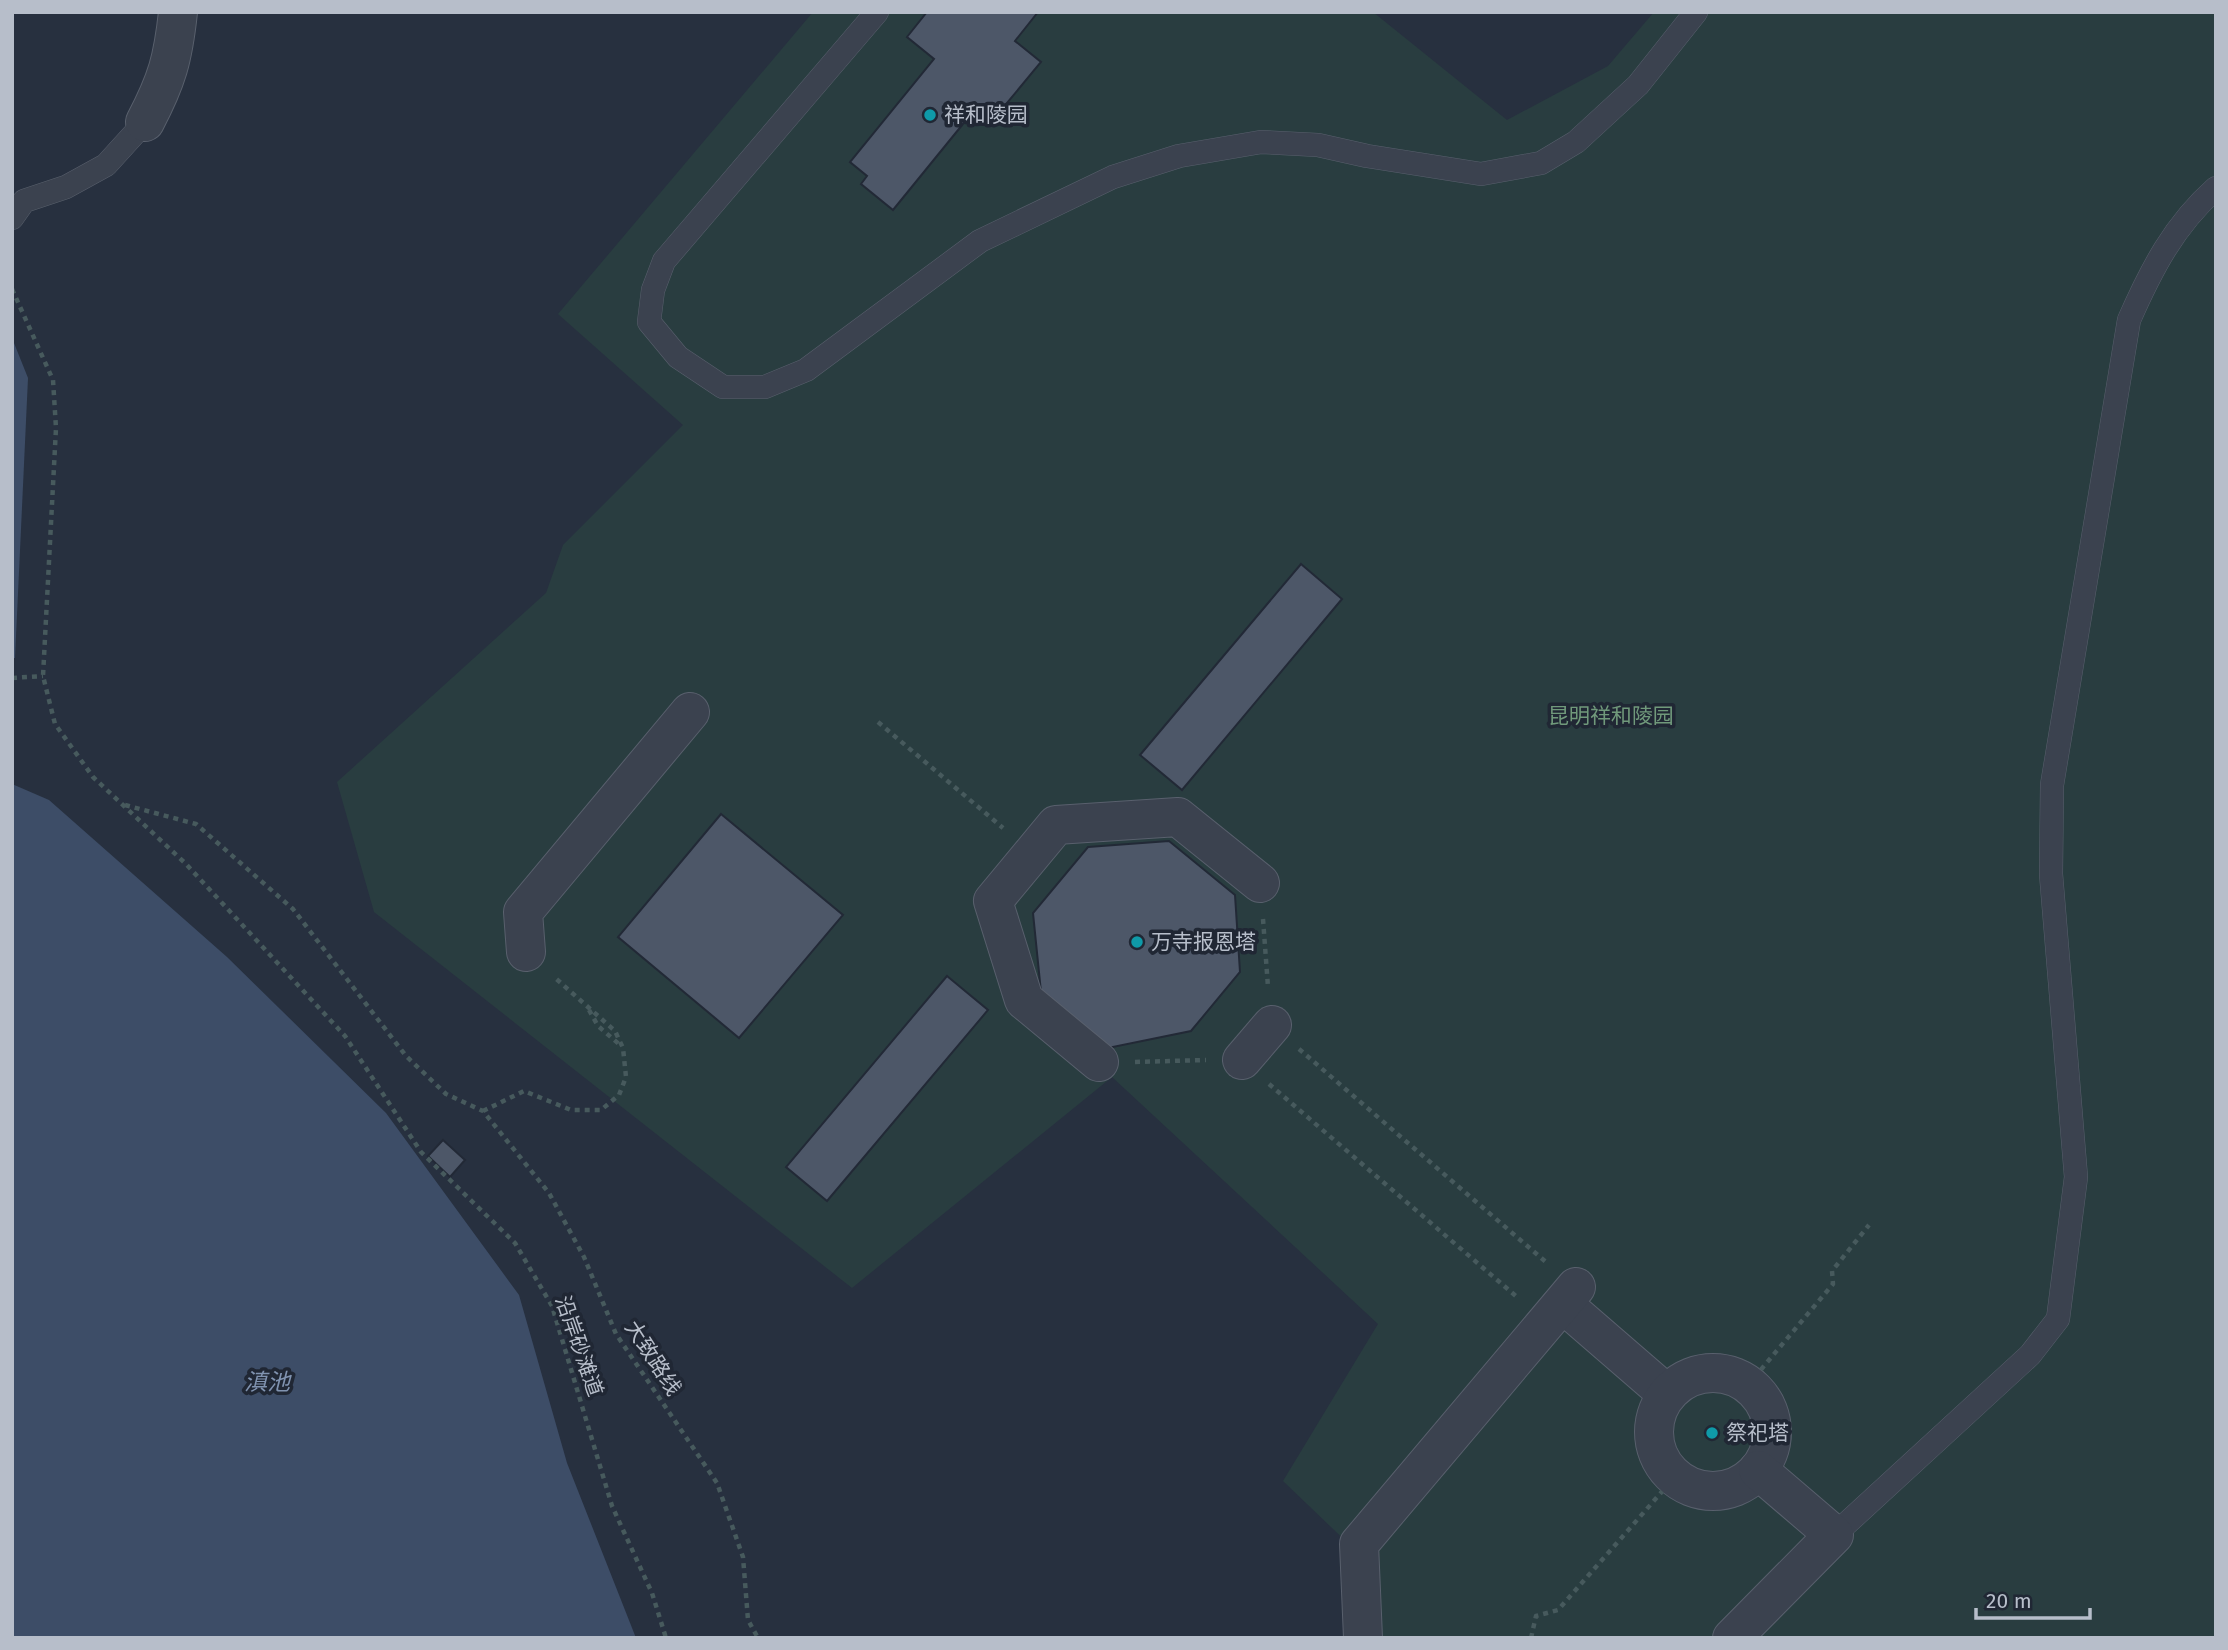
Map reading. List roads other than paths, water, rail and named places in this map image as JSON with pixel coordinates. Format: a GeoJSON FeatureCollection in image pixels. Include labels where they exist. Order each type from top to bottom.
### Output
{"type":"FeatureCollection","features":[{"type":"Feature","properties":{"kind":"street"},"geometry":{"type":"LineString","coordinates":[[145,121],[162,90],[173,55],[178,12]]}},
{"type":"Feature","properties":{"kind":"street"},"geometry":{"type":"LineString","coordinates":[[526,952],[523,912],[690,712]]}},
{"type":"Feature","properties":{"kind":"street"},"geometry":{"type":"LineString","coordinates":[[1099,1062],[1024,1000],[993,901],[1056,825],[1178,817],[1260,883]]}},
{"type":"Feature","properties":{"kind":"street"},"geometry":{"type":"LineString","coordinates":[[1242,1060],[1272,1025]]}},
{"type":"Feature","properties":{"kind":"street"},"geometry":{"type":"LineString","coordinates":[[1363,1638],[1359,1544],[1562,1305],[1667,1394]]}},
{"type":"Feature","properties":{"kind":"street"},"geometry":{"type":"LineString","coordinates":[[1717,1373],[1748,1385],[1763,1401],[1770,1418],[1772,1437],[1758,1471],[1727,1490],[1708,1492],[1690,1487],[1674,1478],[1662,1464],[1655,1446],[1654,1428],[1658,1410],[1667,1394],[1682,1382],[1708,1374],[1717,1373]]}},
{"type":"Feature","properties":{"kind":"street"},"geometry":{"type":"LineString","coordinates":[[1732,1638],[1834,1535],[1758,1471]]}},
{"type":"Feature","properties":{"kind":"lane"},"geometry":{"type":"LineString","coordinates":[[877,12],[664,261],[653,290],[649,323],[678,357],[723,387],[765,387],[806,370],[980,241],[1113,177],[1179,156],[1261,142],[1318,145],[1367,156],[1481,174],[1541,163],[1576,142],[1638,85],[1696,12]]}},
{"type":"Feature","properties":{"kind":"lane"},"geometry":{"type":"LineString","coordinates":[[12,218],[24,201],[66,187],[106,165],[145,121]]}},
{"type":"Feature","properties":{"kind":"lane"},"geometry":{"type":"LineString","coordinates":[[1834,1535],[2030,1355],[2059,1319],[2076,1177],[2052,874],[2052,785],[2129,320],[2153,266],[2195,206],[2216,188]]}},
{"type":"Feature","properties":{"kind":"water"},"geometry":{"type":"Polygon","coordinates":[[[12,338],[28,378],[15,658],[12,658],[12,338]]]}},
{"type":"Feature","properties":{"kind":"water","name":"滇池"},"geometry":{"type":"Polygon","coordinates":[[[12,784],[49,800],[227,957],[386,1113],[519,1295],[567,1463],[636,1638],[12,1638],[12,784]]]}},
{"type":"Feature","properties":{"kind":"place","name":"祥和陵园"},"geometry":{"type":"Point","coordinates":[930,115]}},
{"type":"Feature","properties":{"kind":"place","name":"万寺报恩塔"},"geometry":{"type":"Point","coordinates":[1137,942]}},
{"type":"Feature","properties":{"kind":"place","name":"祭祀塔"},"geometry":{"type":"Point","coordinates":[1712,1433]}},
{"type":"Feature","properties":{"kind":"park label","name":"昆明祥和陵园"},"geometry":{"type":"Point","coordinates":[1611,716]}}]}
